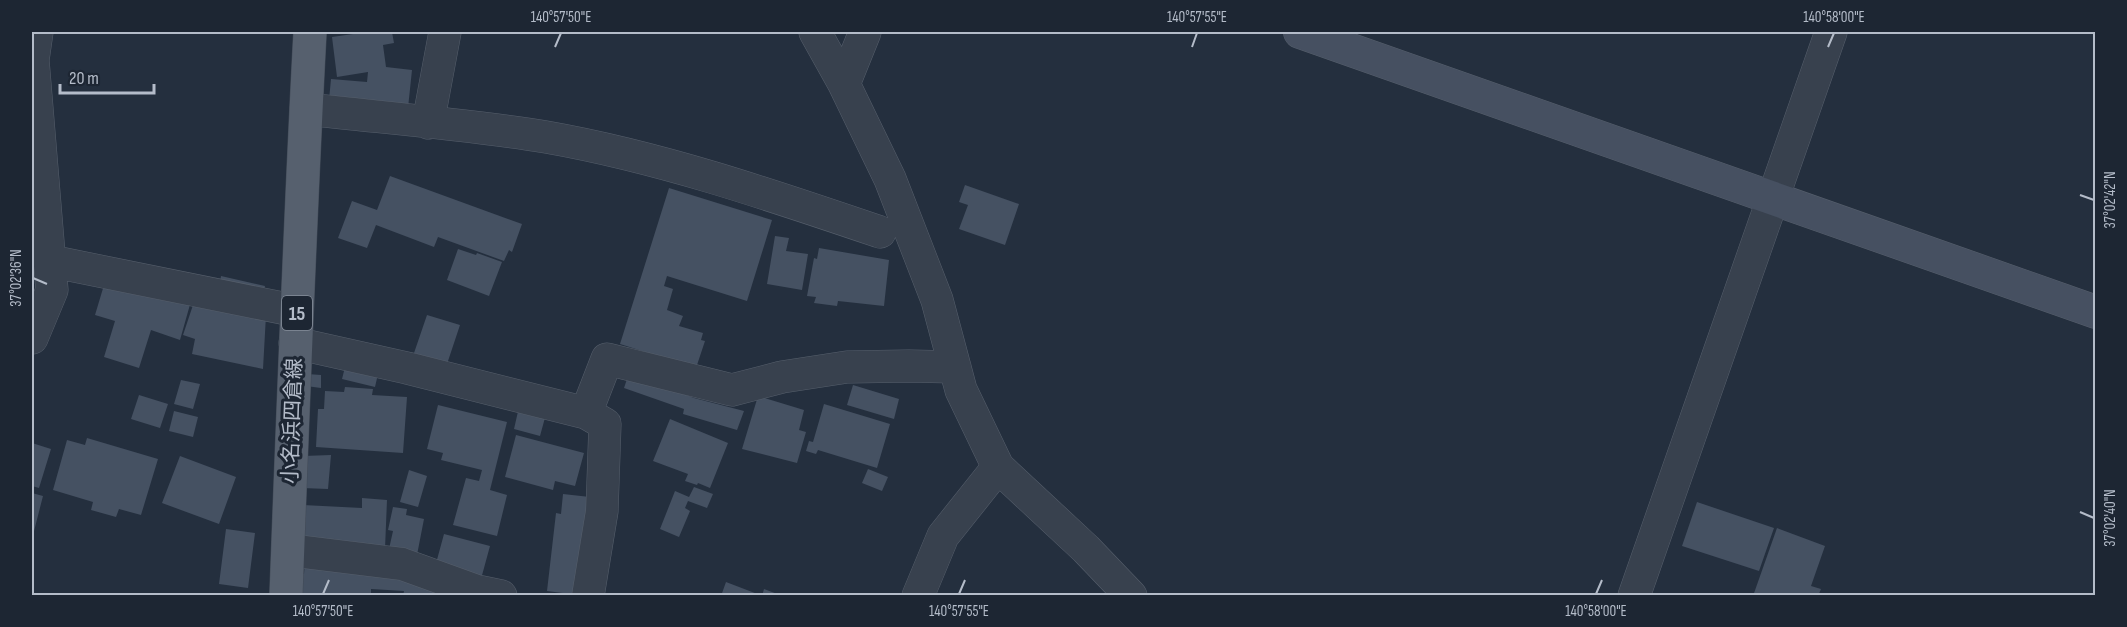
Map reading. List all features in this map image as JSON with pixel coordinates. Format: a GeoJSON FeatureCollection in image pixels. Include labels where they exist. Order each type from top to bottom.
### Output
{"type":"FeatureCollection","features":[{"type":"Feature","properties":{"kind":"main road","name":"小名浜四倉線"},"geometry":{"type":"LineString","coordinates":[[286,596],[310,32]]}},
{"type":"Feature","properties":{"kind":"street"},"geometry":{"type":"LineString","coordinates":[[32,338],[52,290],[33,60],[37,32]]}},
{"type":"Feature","properties":{"kind":"street"},"geometry":{"type":"LineString","coordinates":[[428,123],[445,32]]}},
{"type":"Feature","properties":{"kind":"street"},"geometry":{"type":"LineString","coordinates":[[815,32],[844,84],[890,179],[937,300],[961,390],[998,467],[1086,549],[1131,596]]}},
{"type":"Feature","properties":{"kind":"street"},"geometry":{"type":"LineString","coordinates":[[844,84],[865,32]]}},
{"type":"Feature","properties":{"kind":"street"},"geometry":{"type":"LineString","coordinates":[[1300,32],[2096,312]]}},
{"type":"Feature","properties":{"kind":"street"},"geometry":{"type":"LineString","coordinates":[[1634,596],[1831,32]]}},
{"type":"Feature","properties":{"kind":"street"},"geometry":{"type":"LineString","coordinates":[[306,109],[546,137],[624,153],[718,179],[880,232]]}},
{"type":"Feature","properties":{"kind":"street"},"geometry":{"type":"LineString","coordinates":[[50,261],[297,311]]}},
{"type":"Feature","properties":{"kind":"street"},"geometry":{"type":"LineString","coordinates":[[295,344],[407,368],[586,413],[605,424],[602,512],[588,596]]}},
{"type":"Feature","properties":{"kind":"street"},"geometry":{"type":"LineString","coordinates":[[586,413],[607,359],[732,390],[782,377],[847,367],[955,368]]}},
{"type":"Feature","properties":{"kind":"street"},"geometry":{"type":"LineString","coordinates":[[918,596],[943,536],[998,467]]}},
{"type":"Feature","properties":{"kind":"street"},"geometry":{"type":"LineString","coordinates":[[288,550],[402,564],[477,591],[501,596]]}},
{"type":"Feature","properties":{"kind":"building"},"geometry":{"type":"Polygon","coordinates":[[[367,32],[392,32],[394,43],[383,45],[386,67],[412,70],[408,108],[329,100],[331,79],[367,82],[368,72],[337,77],[332,37],[367,32]]]}},
{"type":"Feature","properties":{"kind":"building"},"geometry":{"type":"Polygon","coordinates":[[[390,176],[522,224],[512,252],[509,250],[504,261],[438,237],[434,247],[376,225],[367,248],[338,238],[352,201],[377,210],[390,176]]]}},
{"type":"Feature","properties":{"kind":"building"},"geometry":{"type":"Polygon","coordinates":[[[965,185],[1019,204],[1005,245],[959,229],[968,205],[959,202],[965,185]]]}},
{"type":"Feature","properties":{"kind":"building"},"geometry":{"type":"Polygon","coordinates":[[[669,188],[772,220],[747,301],[667,276],[664,286],[673,289],[667,310],[683,316],[679,326],[703,333],[701,340],[705,341],[696,368],[620,344],[669,188]]]}},
{"type":"Feature","properties":{"kind":"building"},"geometry":{"type":"Polygon","coordinates":[[[775,236],[789,238],[786,251],[808,254],[802,290],[767,284],[775,236]]]}},
{"type":"Feature","properties":{"kind":"building"},"geometry":{"type":"Polygon","coordinates":[[[819,248],[889,260],[884,306],[838,301],[837,306],[814,303],[816,297],[807,296],[814,258],[817,259],[819,248]]]}},
{"type":"Feature","properties":{"kind":"building"},"geometry":{"type":"Polygon","coordinates":[[[458,249],[502,262],[489,296],[447,280],[458,249]]]}},
{"type":"Feature","properties":{"kind":"building"},"geometry":{"type":"Polygon","coordinates":[[[107,275],[191,301],[180,340],[151,330],[139,368],[104,357],[115,321],[95,315],[107,275]]]}},
{"type":"Feature","properties":{"kind":"building"},"geometry":{"type":"Polygon","coordinates":[[[221,276],[265,286],[262,299],[219,289],[221,276]]]}},
{"type":"Feature","properties":{"kind":"building"},"geometry":{"type":"Polygon","coordinates":[[[194,302],[266,315],[263,369],[192,354],[195,339],[183,335],[194,302]]]}},
{"type":"Feature","properties":{"kind":"building"},"geometry":{"type":"Polygon","coordinates":[[[427,315],[460,325],[447,364],[414,353],[427,315]]]}},
{"type":"Feature","properties":{"kind":"building"},"geometry":{"type":"Polygon","coordinates":[[[345,367],[378,374],[375,387],[342,379],[345,367]]]}},
{"type":"Feature","properties":{"kind":"building"},"geometry":{"type":"Polygon","coordinates":[[[307,374],[321,375],[321,388],[306,386],[307,374]]]}},
{"type":"Feature","properties":{"kind":"building"},"geometry":{"type":"Polygon","coordinates":[[[628,376],[647,380],[694,398],[744,411],[737,430],[683,414],[684,409],[624,388],[628,376]]]}},
{"type":"Feature","properties":{"kind":"building"},"geometry":{"type":"Polygon","coordinates":[[[181,380],[200,384],[193,409],[174,404],[181,380]]]}},
{"type":"Feature","properties":{"kind":"building"},"geometry":{"type":"Polygon","coordinates":[[[853,385],[899,399],[894,419],[847,405],[853,385]]]}},
{"type":"Feature","properties":{"kind":"building"},"geometry":{"type":"Polygon","coordinates":[[[345,387],[373,389],[372,395],[407,397],[403,453],[316,447],[318,409],[324,409],[325,391],[344,392],[345,387]]]}},
{"type":"Feature","properties":{"kind":"building"},"geometry":{"type":"Polygon","coordinates":[[[139,395],[168,404],[160,428],[131,419],[139,395]]]}},
{"type":"Feature","properties":{"kind":"building"},"geometry":{"type":"Polygon","coordinates":[[[758,396],[804,410],[799,430],[806,432],[797,463],[742,449],[758,396]]]}},
{"type":"Feature","properties":{"kind":"building"},"geometry":{"type":"Polygon","coordinates":[[[824,404],[890,424],[877,468],[818,450],[816,454],[806,451],[809,441],[813,442],[824,404]]]}},
{"type":"Feature","properties":{"kind":"building"},"geometry":{"type":"Polygon","coordinates":[[[438,405],[507,422],[490,490],[507,495],[497,536],[453,525],[466,478],[479,481],[482,470],[441,460],[443,453],[427,449],[438,405]]]}},
{"type":"Feature","properties":{"kind":"building"},"geometry":{"type":"Polygon","coordinates":[[[519,407],[546,414],[540,436],[514,429],[519,407]]]}},
{"type":"Feature","properties":{"kind":"building"},"geometry":{"type":"Polygon","coordinates":[[[174,411],[198,417],[193,437],[169,431],[174,411]]]}},
{"type":"Feature","properties":{"kind":"building"},"geometry":{"type":"Polygon","coordinates":[[[670,419],[728,443],[710,488],[685,481],[688,474],[653,461],[670,419]]]}},
{"type":"Feature","properties":{"kind":"building"},"geometry":{"type":"Polygon","coordinates":[[[516,435],[584,453],[575,486],[555,481],[553,490],[505,477],[516,435]]]}},
{"type":"Feature","properties":{"kind":"building"},"geometry":{"type":"Polygon","coordinates":[[[87,438],[158,459],[141,515],[119,509],[116,517],[91,510],[93,502],[53,490],[67,440],[85,445],[87,438]]]}},
{"type":"Feature","properties":{"kind":"building"},"geometry":{"type":"Polygon","coordinates":[[[32,443],[51,449],[39,488],[32,486],[32,443]]]}},
{"type":"Feature","properties":{"kind":"building"},"geometry":{"type":"Polygon","coordinates":[[[331,455],[328,489],[302,488],[303,456],[331,455]]]}},
{"type":"Feature","properties":{"kind":"building"},"geometry":{"type":"Polygon","coordinates":[[[180,456],[236,477],[219,524],[162,503],[180,456]]]}},
{"type":"Feature","properties":{"kind":"building"},"geometry":{"type":"Polygon","coordinates":[[[868,469],[888,477],[882,491],[862,483],[868,469]]]}},
{"type":"Feature","properties":{"kind":"building"},"geometry":{"type":"Polygon","coordinates":[[[409,470],[427,476],[418,507],[400,502],[409,470]]]}},
{"type":"Feature","properties":{"kind":"building"},"geometry":{"type":"Polygon","coordinates":[[[694,487],[713,494],[707,508],[688,501],[685,508],[690,511],[679,537],[660,529],[675,491],[689,497],[694,487]]]}},
{"type":"Feature","properties":{"kind":"building"},"geometry":{"type":"Polygon","coordinates":[[[32,493],[43,496],[32,539],[32,493]]]}},
{"type":"Feature","properties":{"kind":"building"},"geometry":{"type":"Polygon","coordinates":[[[563,494],[590,497],[578,595],[547,591],[556,513],[561,514],[563,494]]]}},
{"type":"Feature","properties":{"kind":"building"},"geometry":{"type":"Polygon","coordinates":[[[362,498],[387,500],[385,549],[301,543],[303,505],[362,508],[362,498]]]}},
{"type":"Feature","properties":{"kind":"building"},"geometry":{"type":"Polygon","coordinates":[[[1697,502],[1774,528],[1759,571],[1682,546],[1697,502]]]}},
{"type":"Feature","properties":{"kind":"building"},"geometry":{"type":"Polygon","coordinates":[[[393,507],[407,509],[406,515],[424,519],[417,555],[389,549],[393,531],[388,530],[393,507]]]}},
{"type":"Feature","properties":{"kind":"building"},"geometry":{"type":"Polygon","coordinates":[[[1777,528],[1825,546],[1811,586],[1821,589],[1818,596],[1753,596],[1777,528]]]}},
{"type":"Feature","properties":{"kind":"building"},"geometry":{"type":"Polygon","coordinates":[[[226,529],[255,533],[248,588],[219,584],[226,529]]]}},
{"type":"Feature","properties":{"kind":"building"},"geometry":{"type":"Polygon","coordinates":[[[444,534],[490,546],[481,579],[435,567],[444,534]]]}},
{"type":"Feature","properties":{"kind":"building"},"geometry":{"type":"Polygon","coordinates":[[[305,560],[436,581],[434,596],[403,596],[404,591],[371,589],[371,596],[297,596],[298,573],[304,574],[305,560]]]}},
{"type":"Feature","properties":{"kind":"building"},"geometry":{"type":"Polygon","coordinates":[[[726,582],[760,595],[760,596],[721,596],[726,582]]]}},
{"type":"Feature","properties":{"kind":"building"},"geometry":{"type":"Polygon","coordinates":[[[764,589],[780,595],[780,596],[762,596],[764,589]]]}}]}
